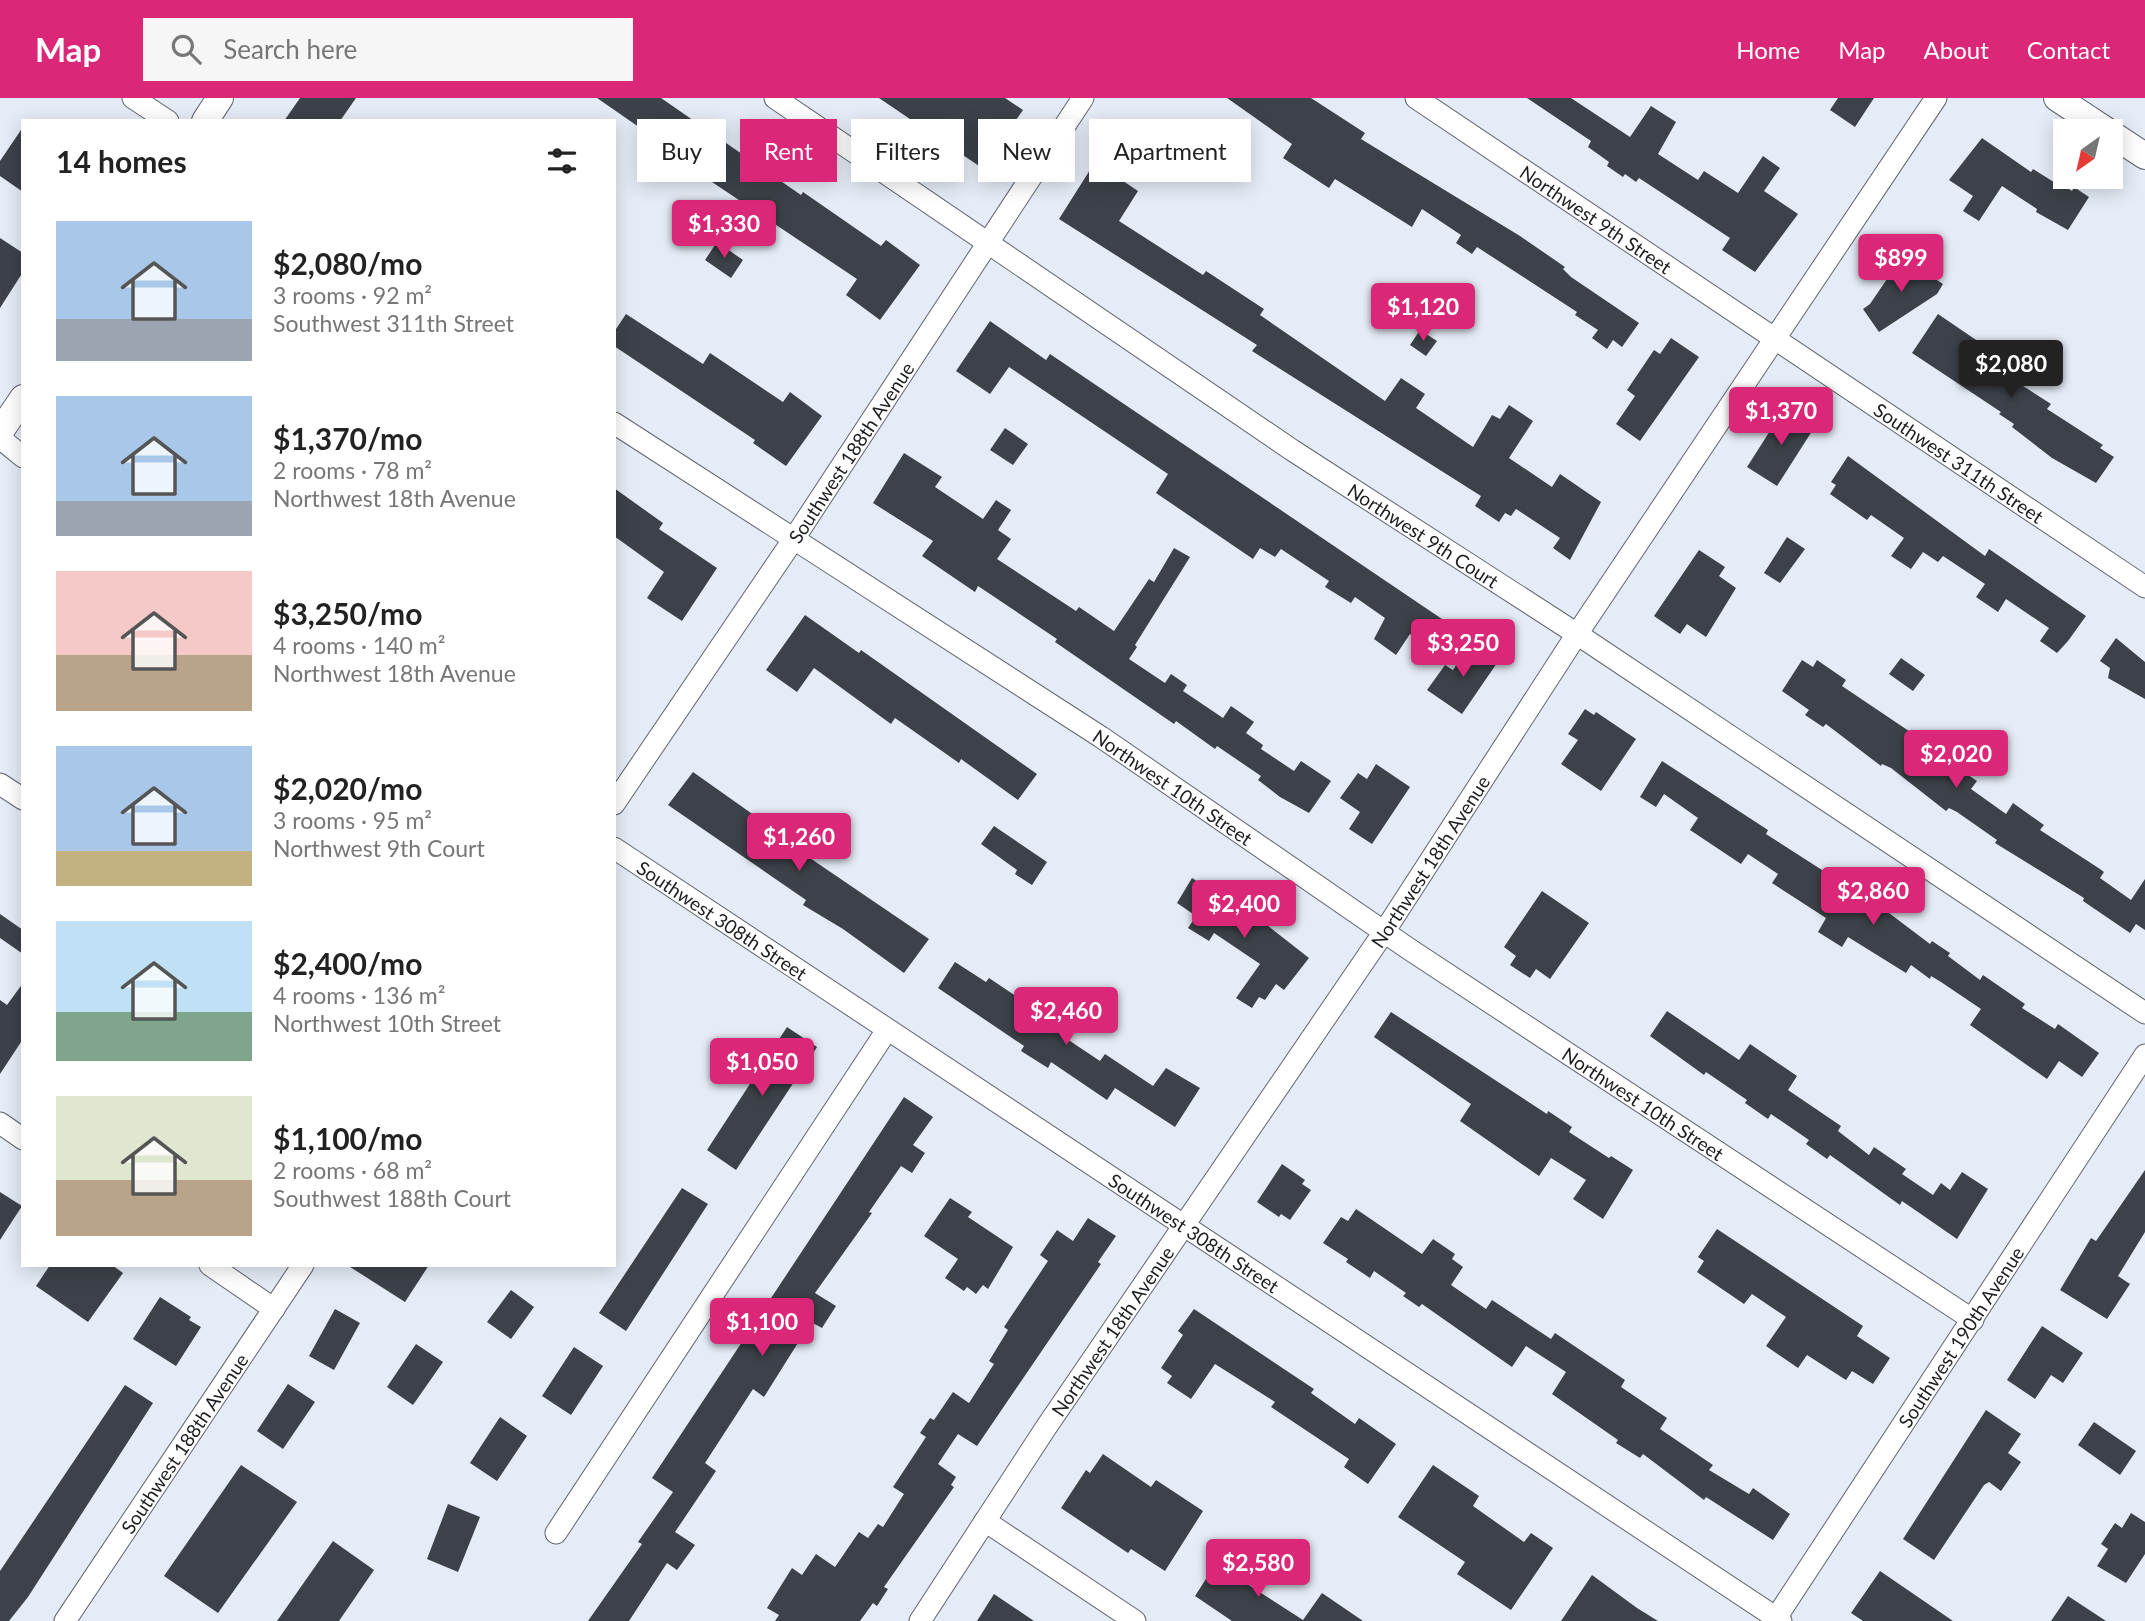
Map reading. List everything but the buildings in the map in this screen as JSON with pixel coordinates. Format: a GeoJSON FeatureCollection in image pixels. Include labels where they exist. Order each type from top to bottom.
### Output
{"type":"FeatureCollection","features":[{"type":"Feature","properties":{"kind":"street"},"geometry":{"type":"LineString","coordinates":[[133,98],[165,119]]}},
{"type":"Feature","properties":{"kind":"street"},"geometry":{"type":"LineString","coordinates":[[206,119],[220,98]]}},
{"type":"Feature","properties":{"kind":"street","name":"Northwest 9th Court"},"geometry":{"type":"LineString","coordinates":[[775,98],[1292,450],[1577,634],[2145,1013]]}},
{"type":"Feature","properties":{"kind":"street","name":"Southwest 188th Avenue"},"geometry":{"type":"LineString","coordinates":[[616,801],[793,540],[1083,98]]}},
{"type":"Feature","properties":{"kind":"street","name":"Northwest 9th Street"},"geometry":{"type":"LineString","coordinates":[[1416,98],[1776,338]]}},
{"type":"Feature","properties":{"kind":"street","name":"Northwest 18th Avenue"},"geometry":{"type":"LineString","coordinates":[[920,1621],[1284,1074],[1384,932],[1577,634],[1936,98]]}},
{"type":"Feature","properties":{"kind":"street"},"geometry":{"type":"LineString","coordinates":[[2057,98],[2089,119]]}},
{"type":"Feature","properties":{"kind":"street"},"geometry":{"type":"LineString","coordinates":[[2123,141],[2145,156]]}},
{"type":"Feature","properties":{"kind":"street","name":"Southwest 311th Street"},"geometry":{"type":"LineString","coordinates":[[1776,338],[2145,587]]}},
{"type":"Feature","properties":{"kind":"street"},"geometry":{"type":"LineString","coordinates":[[0,432],[21,401]]}},
{"type":"Feature","properties":{"kind":"street","name":"Northwest 10th Street"},"geometry":{"type":"LineString","coordinates":[[616,424],[1101,737],[1384,932],[1973,1320]]}},
{"type":"Feature","properties":{"kind":"street"},"geometry":{"type":"LineString","coordinates":[[0,438],[21,455]]}},
{"type":"Feature","properties":{"kind":"street"},"geometry":{"type":"LineString","coordinates":[[0,784],[21,798]]}},
{"type":"Feature","properties":{"kind":"street","name":"Southwest 308th Street"},"geometry":{"type":"LineString","coordinates":[[616,849],[1777,1620]]}},
{"type":"Feature","properties":{"kind":"street"},"geometry":{"type":"LineString","coordinates":[[556,1534],[887,1030]]}},
{"type":"Feature","properties":{"kind":"street","name":"Southwest 190th Avenue"},"geometry":{"type":"LineString","coordinates":[[1777,1620],[2145,1055]]}},
{"type":"Feature","properties":{"kind":"street"},"geometry":{"type":"LineString","coordinates":[[0,1123],[21,1138]]}},
{"type":"Feature","properties":{"kind":"street"},"geometry":{"type":"LineString","coordinates":[[213,1267],[274,1309]]}},
{"type":"Feature","properties":{"kind":"street","name":"Southwest 188th Avenue"},"geometry":{"type":"LineString","coordinates":[[65,1621],[302,1267]]}},
{"type":"Feature","properties":{"kind":"street"},"geometry":{"type":"LineString","coordinates":[[985,1521],[1135,1621]]}}]}
